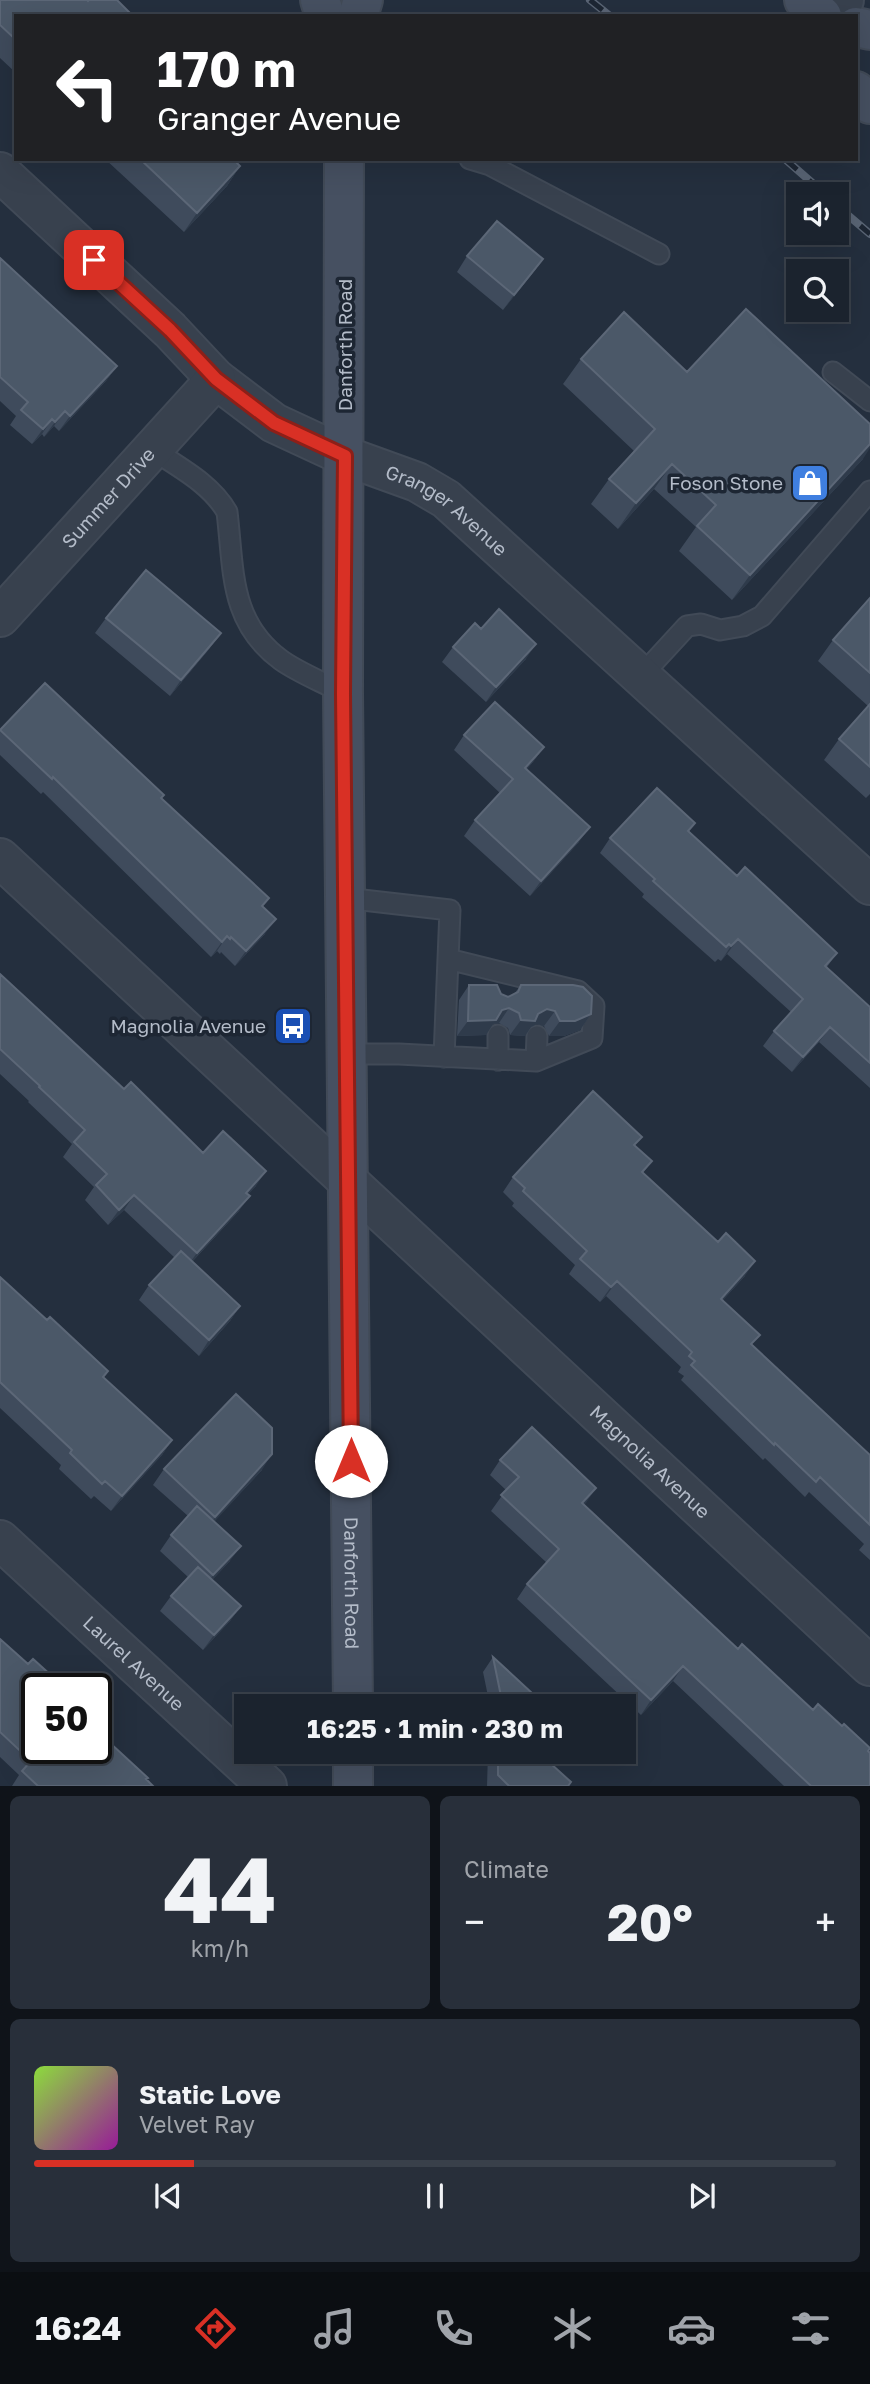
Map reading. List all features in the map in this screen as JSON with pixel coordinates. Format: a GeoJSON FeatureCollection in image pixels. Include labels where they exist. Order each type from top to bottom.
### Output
{"type":"FeatureCollection","features":[{"type":"Feature","properties":{"kind":"main road"},"geometry":{"type":"LineString","coordinates":[[804,0],[820,14]]}},
{"type":"Feature","properties":{"kind":"main road","name":"Danforth Road"},"geometry":{"type":"LineString","coordinates":[[344,161],[343,694],[353,1694]]}},
{"type":"Feature","properties":{"kind":"main road"},"geometry":{"type":"LineString","coordinates":[[353,1764],[353,1786]]}},
{"type":"Feature","properties":{"kind":"street"},"geometry":{"type":"LineString","coordinates":[[831,14],[844,0]]}},
{"type":"Feature","properties":{"kind":"street","name":"Granger Avenue"},"geometry":{"type":"LineString","coordinates":[[0,172],[170,330],[216,379],[274,423],[345,456],[417,482],[446,499],[870,885]]}},
{"type":"Feature","properties":{"kind":"street","name":"Summer Drive"},"geometry":{"type":"LineString","coordinates":[[0,617],[216,379]]}},
{"type":"Feature","properties":{"kind":"street","name":"Magnolia Avenue"},"geometry":{"type":"LineString","coordinates":[[0,858],[870,1667]]}},
{"type":"Feature","properties":{"kind":"street","name":"Laurel Avenue"},"geometry":{"type":"LineString","coordinates":[[0,1540],[267,1786]]}},
{"type":"Feature","properties":{"kind":"lane"},"geometry":{"type":"LineString","coordinates":[[477,161],[490,165],[659,254]]}},
{"type":"Feature","properties":{"kind":"lane"},"geometry":{"type":"LineString","coordinates":[[833,372],[870,401]]}},
{"type":"Feature","properties":{"kind":"lane"},"geometry":{"type":"LineString","coordinates":[[153,450],[208,488],[227,512],[239,607],[254,634],[281,660],[343,694]]}},
{"type":"Feature","properties":{"kind":"lane"},"geometry":{"type":"LineString","coordinates":[[641,676],[687,626],[701,624],[720,630],[743,626],[762,616],[870,491]]}},
{"type":"Feature","properties":{"kind":"lane"},"geometry":{"type":"LineString","coordinates":[[345,898],[450,910],[444,1057]]}},
{"type":"Feature","properties":{"kind":"lane"},"geometry":{"type":"LineString","coordinates":[[346,1054],[536,1061],[592,1038],[594,1006],[578,991],[541,990],[500,980],[448,959]]}},
{"type":"Feature","properties":{"kind":"lane"},"geometry":{"type":"LineString","coordinates":[[498,1035],[498,1060]]}},
{"type":"Feature","properties":{"kind":"lane"},"geometry":{"type":"LineString","coordinates":[[536,1061],[537,1036]]}},
{"type":"Feature","properties":{"kind":"building"},"geometry":{"type":"Polygon","coordinates":[[[0,0],[117,0],[131,14],[14,14],[14,38],[0,25],[0,0]]]}},
{"type":"Feature","properties":{"kind":"building"},"geometry":{"type":"Polygon","coordinates":[[[142,161],[235,161],[240,166],[197,213],[142,161]]]}},
{"type":"Feature","properties":{"kind":"building"},"geometry":{"type":"Polygon","coordinates":[[[497,221],[543,259],[514,295],[467,256],[497,221]]]}},
{"type":"Feature","properties":{"kind":"building"},"geometry":{"type":"Polygon","coordinates":[[[0,258],[117,366],[70,416],[65,411],[55,422],[52,419],[43,429],[21,410],[28,402],[0,377],[0,258]]]}},
{"type":"Feature","properties":{"kind":"building"},"geometry":{"type":"Polygon","coordinates":[[[746,309],[870,424],[870,444],[750,575],[697,526],[716,505],[672,464],[636,503],[609,479],[655,429],[581,359],[624,312],[687,372],[746,309]]]}},
{"type":"Feature","properties":{"kind":"building"},"geometry":{"type":"Polygon","coordinates":[[[146,570],[221,633],[181,680],[106,618],[146,570]]]}},
{"type":"Feature","properties":{"kind":"building"},"geometry":{"type":"Polygon","coordinates":[[[870,598],[870,673],[833,640],[870,598]]]}},
{"type":"Feature","properties":{"kind":"building"},"geometry":{"type":"Polygon","coordinates":[[[499,609],[536,644],[496,687],[453,647],[475,623],[481,629],[499,609]]]}},
{"type":"Feature","properties":{"kind":"building"},"geometry":{"type":"Polygon","coordinates":[[[45,683],[164,795],[161,798],[269,898],[262,906],[276,919],[246,951],[231,937],[230,939],[227,936],[222,942],[53,777],[52,779],[0,730],[45,683]]]}},
{"type":"Feature","properties":{"kind":"building"},"geometry":{"type":"Polygon","coordinates":[[[495,702],[544,747],[525,768],[590,827],[541,881],[475,820],[513,779],[464,735],[495,702]]]}},
{"type":"Feature","properties":{"kind":"building"},"geometry":{"type":"Polygon","coordinates":[[[870,704],[870,767],[839,739],[870,704]]]}},
{"type":"Feature","properties":{"kind":"building"},"geometry":{"type":"Polygon","coordinates":[[[657,788],[695,823],[688,831],[737,876],[745,867],[837,953],[825,966],[870,1007],[870,1063],[830,1027],[803,1057],[774,1031],[803,999],[738,939],[726,947],[610,838],[657,788]]]}},
{"type":"Feature","properties":{"kind":"building"},"geometry":{"type":"Polygon","coordinates":[[[0,974],[124,1089],[131,1082],[203,1153],[223,1131],[266,1171],[246,1193],[250,1196],[197,1253],[134,1195],[119,1210],[96,1185],[107,1174],[74,1142],[85,1130],[0,1049],[0,974]]]}},
{"type":"Feature","properties":{"kind":"building"},"geometry":{"type":"Polygon","coordinates":[[[469,985],[497,985],[501,994],[508,997],[518,992],[521,985],[583,987],[592,996],[591,1014],[575,1021],[560,1021],[555,1011],[547,1009],[538,1014],[535,1021],[521,1020],[519,1013],[509,1008],[502,1010],[496,1020],[468,1021],[469,985]]]}},
{"type":"Feature","properties":{"kind":"building"},"geometry":{"type":"Polygon","coordinates":[[[593,1091],[642,1137],[634,1145],[652,1161],[642,1172],[718,1242],[726,1233],[755,1261],[721,1299],[760,1335],[751,1344],[870,1455],[870,1525],[820,1477],[816,1482],[775,1443],[774,1445],[691,1365],[695,1361],[689,1356],[692,1352],[617,1281],[611,1287],[580,1259],[587,1251],[523,1191],[525,1188],[513,1177],[593,1091]]]}},
{"type":"Feature","properties":{"kind":"building"},"geometry":{"type":"Polygon","coordinates":[[[181,1251],[240,1306],[209,1340],[149,1285],[181,1251]]]}},
{"type":"Feature","properties":{"kind":"building"},"geometry":{"type":"Polygon","coordinates":[[[0,1277],[47,1320],[50,1317],[108,1371],[103,1377],[172,1440],[122,1496],[105,1481],[102,1484],[70,1453],[72,1450],[0,1382],[0,1277]]]}},
{"type":"Feature","properties":{"kind":"building"},"geometry":{"type":"Polygon","coordinates":[[[236,1394],[272,1428],[272,1454],[215,1517],[164,1469],[236,1394]]]}},
{"type":"Feature","properties":{"kind":"building"},"geometry":{"type":"Polygon","coordinates":[[[532,1427],[596,1488],[582,1503],[738,1649],[742,1644],[813,1710],[818,1704],[870,1748],[870,1786],[811,1786],[683,1666],[651,1700],[527,1584],[559,1549],[501,1495],[519,1477],[500,1460],[532,1427]]]}},
{"type":"Feature","properties":{"kind":"building"},"geometry":{"type":"Polygon","coordinates":[[[197,1506],[241,1546],[213,1575],[171,1535],[197,1506]]]}},
{"type":"Feature","properties":{"kind":"building"},"geometry":{"type":"Polygon","coordinates":[[[198,1567],[241,1606],[214,1635],[171,1596],[198,1567]]]}},
{"type":"Feature","properties":{"kind":"building"},"geometry":{"type":"Polygon","coordinates":[[[0,1639],[28,1664],[33,1659],[48,1673],[21,1673],[21,1752],[0,1732],[0,1639]]]}},
{"type":"Feature","properties":{"kind":"building"},"geometry":{"type":"Polygon","coordinates":[[[493,1657],[533,1694],[501,1694],[493,1657]]]}},
{"type":"Feature","properties":{"kind":"building"},"geometry":{"type":"Polygon","coordinates":[[[112,1745],[153,1786],[38,1786],[22,1771],[28,1764],[112,1764],[112,1745]]]}},
{"type":"Feature","properties":{"kind":"building"},"geometry":{"type":"Polygon","coordinates":[[[498,1764],[551,1764],[571,1782],[568,1786],[509,1786],[498,1775],[498,1764]]]}},
{"type":"Feature","properties":{"kind":"railway"},"geometry":{"type":"LineString","coordinates":[[590,0],[608,14]]}},
{"type":"Feature","properties":{"kind":"railway"},"geometry":{"type":"LineString","coordinates":[[787,161],[811,182]]}},
{"type":"Feature","properties":{"kind":"railway"},"geometry":{"type":"LineString","coordinates":[[849,216],[870,234]]}},
{"type":"Feature","properties":{"kind":"place","name":"Foson Stone"},"geometry":{"type":"Point","coordinates":[810,483]}},
{"type":"Feature","properties":{"kind":"place","name":"Magnolia Avenue"},"geometry":{"type":"Point","coordinates":[293,1026]}},
{"type":"Feature","properties":{"kind":"route"},"geometry":{"type":"LineString","coordinates":[[94,260],[170,330],[216,379],[274,423],[345,456],[343,694],[351,1461]]}}]}
